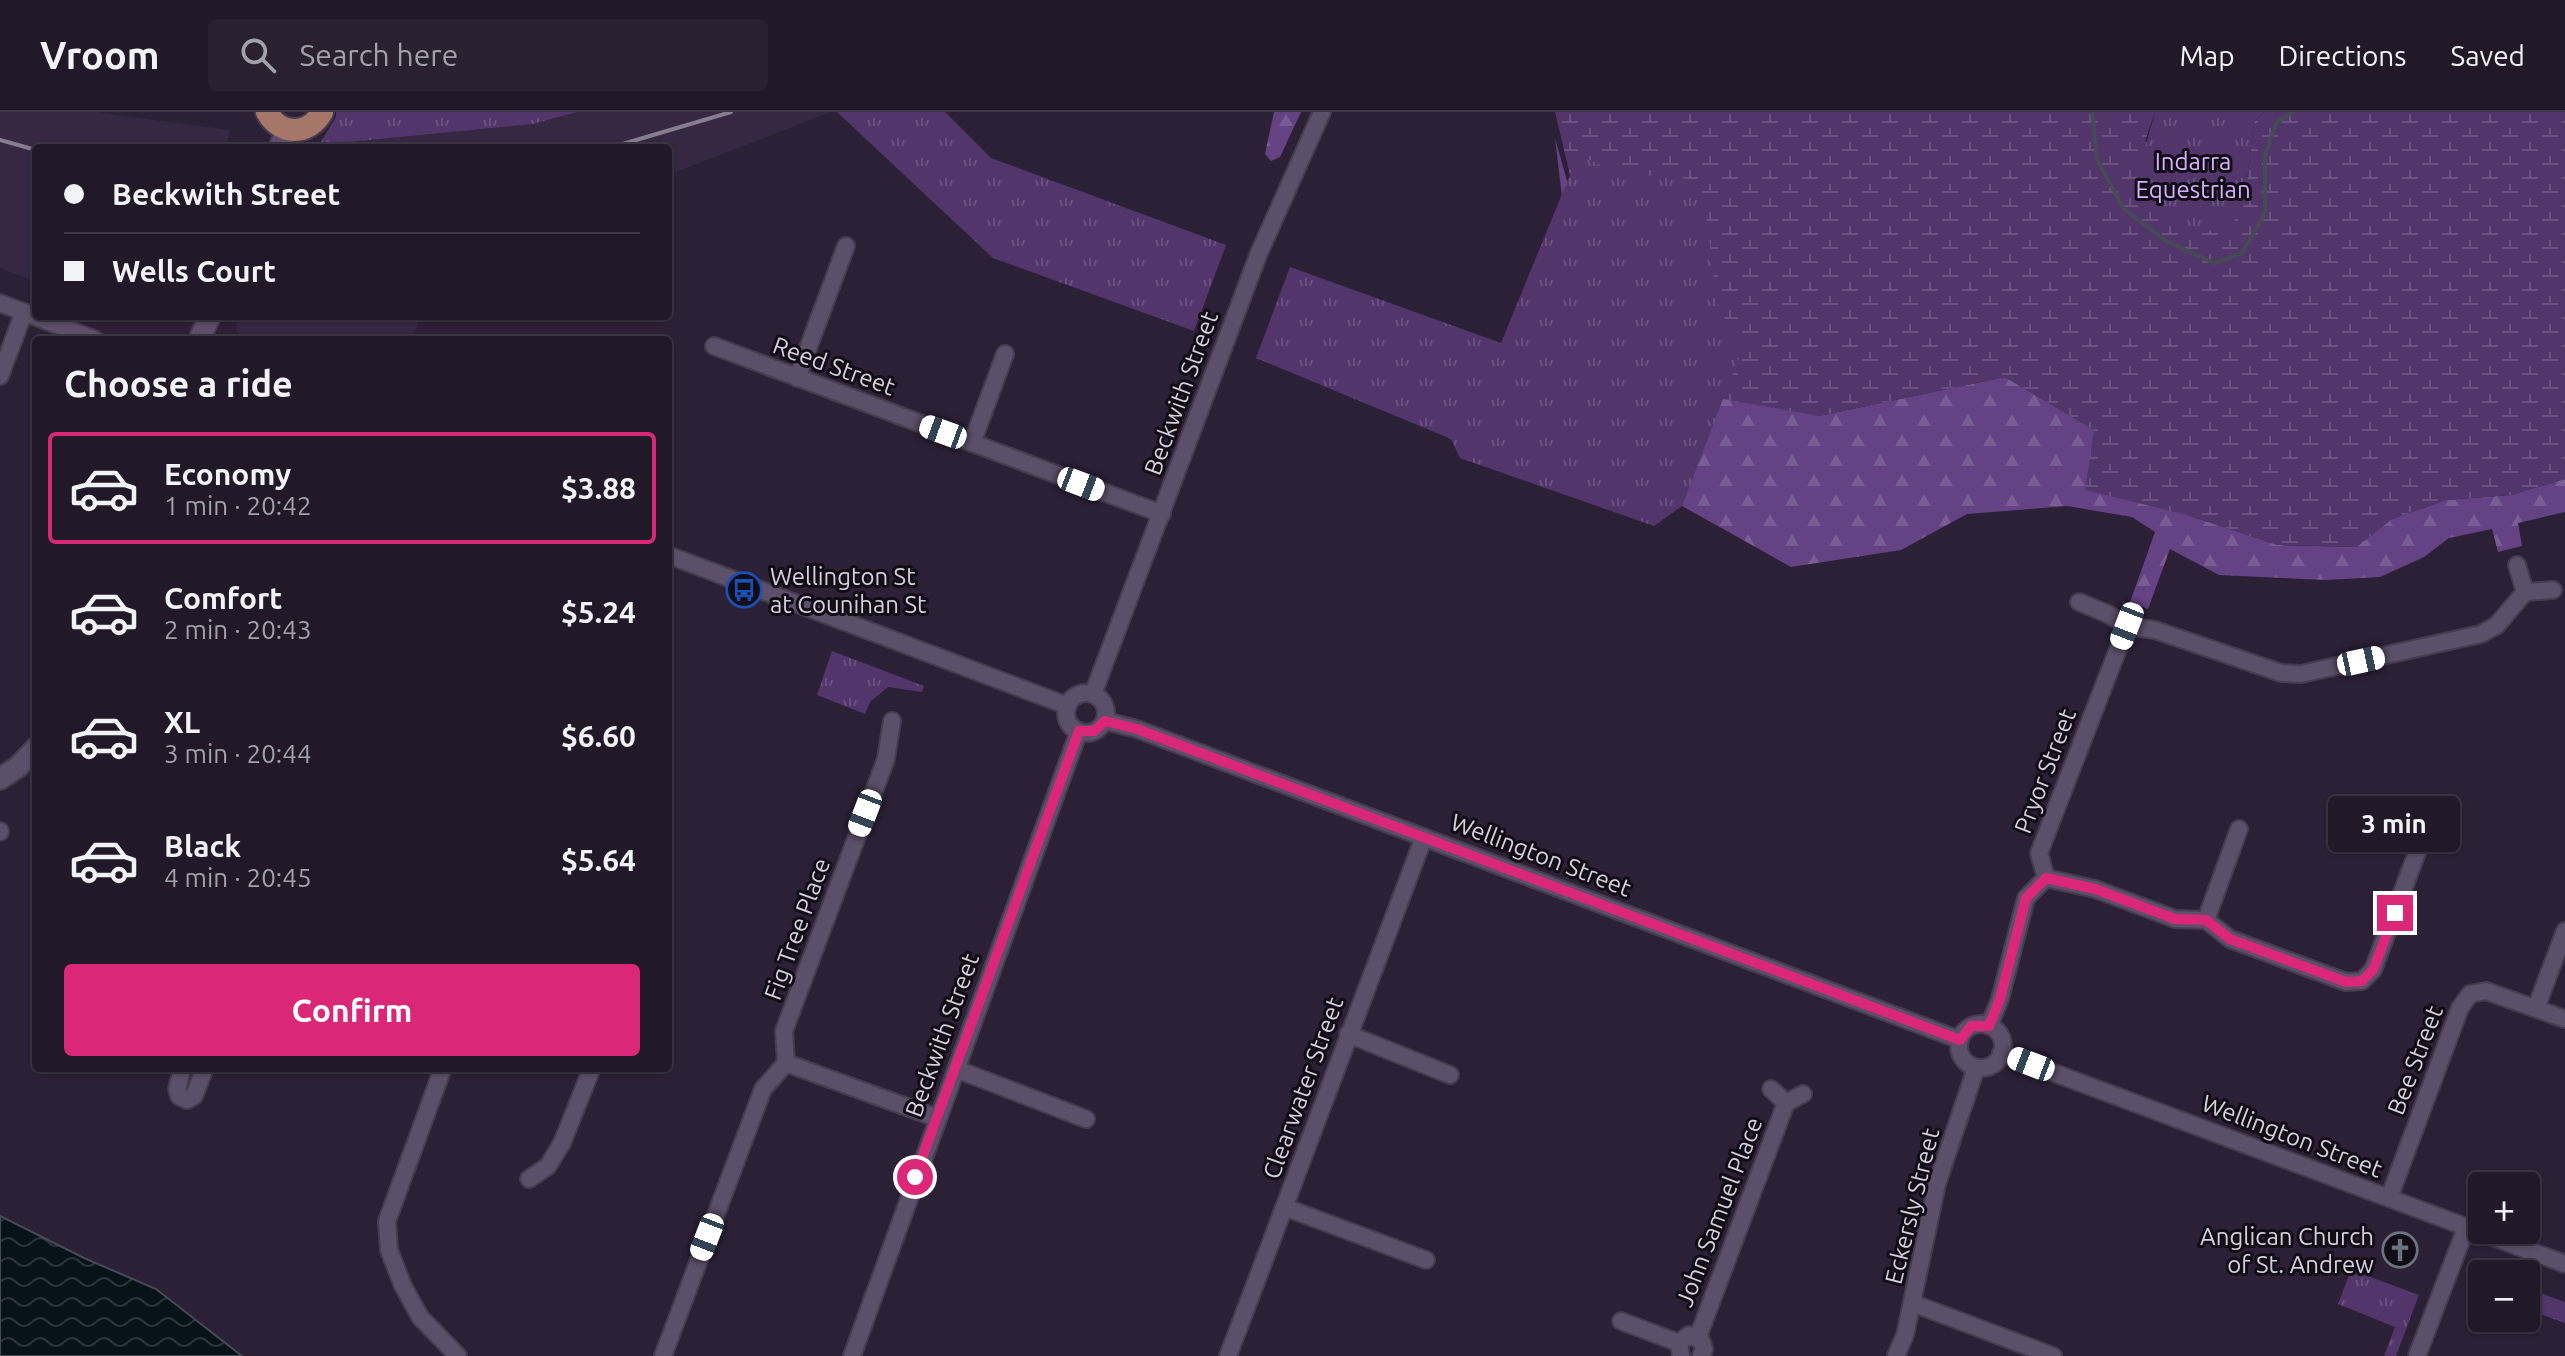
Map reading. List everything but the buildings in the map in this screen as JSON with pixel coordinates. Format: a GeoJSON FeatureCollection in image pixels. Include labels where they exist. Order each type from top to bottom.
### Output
{"type":"FeatureCollection","features":[{"type":"Feature","properties":{"kind":"main road"},"geometry":{"type":"LineString","coordinates":[[267,112],[283,139],[310,127],[322,112]]}},
{"type":"Feature","properties":{"kind":"street","name":"Beckwith Street"},"geometry":{"type":"LineString","coordinates":[[1093,694],[1259,253],[1322,112]]}},
{"type":"Feature","properties":{"kind":"street"},"geometry":{"type":"LineString","coordinates":[[797,378],[846,246]]}},
{"type":"Feature","properties":{"kind":"street"},"geometry":{"type":"LineString","coordinates":[[0,303],[32,315]]}},
{"type":"Feature","properties":{"kind":"street"},"geometry":{"type":"LineString","coordinates":[[0,376],[24,312]]}},
{"type":"Feature","properties":{"kind":"street"},"geometry":{"type":"LineString","coordinates":[[45,320],[86,336]]}},
{"type":"Feature","properties":{"kind":"street","name":"Reed Street"},"geometry":{"type":"LineString","coordinates":[[714,346],[1162,514]]}},
{"type":"Feature","properties":{"kind":"street"},"geometry":{"type":"LineString","coordinates":[[972,443],[1005,354]]}},
{"type":"Feature","properties":{"kind":"street"},"geometry":{"type":"LineString","coordinates":[[672,557],[1068,706]]}},
{"type":"Feature","properties":{"kind":"street"},"geometry":{"type":"LineString","coordinates":[[2517,565],[2525,592]]}},
{"type":"Feature","properties":{"kind":"street"},"geometry":{"type":"LineString","coordinates":[[2079,602],[2127,626],[2155,630],[2281,673],[2301,674],[2481,634],[2497,625],[2525,592],[2553,590]]}},
{"type":"Feature","properties":{"kind":"street","name":"Pryor Street"},"geometry":{"type":"LineString","coordinates":[[2046,878],[2039,853],[2127,626]]}},
{"type":"Feature","properties":{"kind":"street"},"geometry":{"type":"LineString","coordinates":[[1093,694],[1105,705],[1105,721],[1094,731],[1079,731],[1068,721],[1068,706],[1078,695],[1093,694]]}},
{"type":"Feature","properties":{"kind":"street","name":"Fig Tree Place"},"geometry":{"type":"LineString","coordinates":[[786,1063],[784,1031],[886,759],[892,721]]}},
{"type":"Feature","properties":{"kind":"street","name":"Wellington Street"},"geometry":{"type":"LineString","coordinates":[[1105,721],[1137,729],[1960,1040]]}},
{"type":"Feature","properties":{"kind":"street","name":"Beckwith Street"},"geometry":{"type":"LineString","coordinates":[[852,1356],[1079,731]]}},
{"type":"Feature","properties":{"kind":"street"},"geometry":{"type":"LineString","coordinates":[[0,779],[32,752]]}},
{"type":"Feature","properties":{"kind":"street"},"geometry":{"type":"LineString","coordinates":[[1989,1026],[2000,999],[2026,898],[2046,878],[2095,889],[2175,919],[2206,920],[2230,939],[2346,982],[2362,981],[2373,970],[2427,826]]}},
{"type":"Feature","properties":{"kind":"street"},"geometry":{"type":"LineString","coordinates":[[2206,920],[2239,829]]}},
{"type":"Feature","properties":{"kind":"street","name":"Clearwater Street"},"geometry":{"type":"LineString","coordinates":[[1228,1356],[1424,837]]}},
{"type":"Feature","properties":{"kind":"street"},"geometry":{"type":"LineString","coordinates":[[2565,931],[2536,1008],[2565,1019]]}},
{"type":"Feature","properties":{"kind":"street","name":"Bee Street"},"geometry":{"type":"LineString","coordinates":[[2389,1198],[2465,998],[2486,991],[2536,1008]]}},
{"type":"Feature","properties":{"kind":"street"},"geometry":{"type":"LineString","coordinates":[[1971,1026],[1989,1026],[2000,1037],[2001,1053],[1991,1065],[1976,1068],[1962,1057],[1960,1040],[1971,1026]]}},
{"type":"Feature","properties":{"kind":"street"},"geometry":{"type":"LineString","coordinates":[[1348,1034],[1450,1075]]}},
{"type":"Feature","properties":{"kind":"street","name":"Wellington Street"},"geometry":{"type":"LineString","coordinates":[[2001,1053],[2565,1264]]}},
{"type":"Feature","properties":{"kind":"street"},"geometry":{"type":"LineString","coordinates":[[663,1356],[763,1089],[786,1063],[937,1118]]}},
{"type":"Feature","properties":{"kind":"street","name":"Eckersly Street"},"geometry":{"type":"LineString","coordinates":[[1896,1356],[1905,1335],[1937,1184],[1976,1068]]}},
{"type":"Feature","properties":{"kind":"street"},"geometry":{"type":"LineString","coordinates":[[956,1069],[1086,1119]]}},
{"type":"Feature","properties":{"kind":"street"},"geometry":{"type":"LineString","coordinates":[[181,1072],[177,1089],[179,1096],[187,1100],[194,1096],[203,1072]]}},
{"type":"Feature","properties":{"kind":"street"},"geometry":{"type":"LineString","coordinates":[[442,1072],[387,1221],[389,1250],[403,1286],[420,1317],[458,1356]]}},
{"type":"Feature","properties":{"kind":"street"},"geometry":{"type":"LineString","coordinates":[[529,1179],[548,1166],[562,1143],[590,1072]]}},
{"type":"Feature","properties":{"kind":"street","name":"John Samuel Place"},"geometry":{"type":"LineString","coordinates":[[1771,1089],[1786,1103]]}},
{"type":"Feature","properties":{"kind":"street","name":"John Samuel Place"},"geometry":{"type":"LineString","coordinates":[[1703,1351],[1786,1103],[1803,1094]]}},
{"type":"Feature","properties":{"kind":"street"},"geometry":{"type":"LineString","coordinates":[[1284,1207],[1426,1260]]}},
{"type":"Feature","properties":{"kind":"street"},"geometry":{"type":"LineString","coordinates":[[2417,1356],[2466,1228]]}},
{"type":"Feature","properties":{"kind":"street"},"geometry":{"type":"LineString","coordinates":[[1912,1303],[2053,1356]]}},
{"type":"Feature","properties":{"kind":"street"},"geometry":{"type":"LineString","coordinates":[[1621,1321],[1680,1349],[1685,1336],[1703,1351]]}},
{"type":"Feature","properties":{"kind":"shaded area"},"geometry":{"type":"Polygon","coordinates":[[[0,112],[94,112],[230,130],[226,144],[32,144],[32,280],[0,268],[0,112]]]}},
{"type":"Feature","properties":{"kind":"shaded area"},"geometry":{"type":"Polygon","coordinates":[[[577,112],[831,112],[672,173],[672,144],[329,144],[533,124],[577,112]]]}},
{"type":"Feature","properties":{"kind":"shaded area"},"geometry":{"type":"Polygon","coordinates":[[[237,320],[420,320],[412,336],[239,336],[237,320]]]}},
{"type":"Feature","properties":{"kind":"green space"},"geometry":{"type":"Polygon","coordinates":[[[336,112],[577,112],[533,124],[320,144],[336,112]]]}},
{"type":"Feature","properties":{"kind":"green space"},"geometry":{"type":"Polygon","coordinates":[[[837,112],[945,112],[991,158],[1226,245],[1194,331],[993,258],[837,112]]]}},
{"type":"Feature","properties":{"kind":"green space"},"geometry":{"type":"Polygon","coordinates":[[[1274,112],[1301,112],[1280,157],[1271,161],[1265,154],[1274,112]]]}},
{"type":"Feature","properties":{"kind":"green space"},"geometry":{"type":"Polygon","coordinates":[[[1555,112],[2155,112],[2145,141],[2244,205],[2254,122],[2264,112],[2565,112],[2565,479],[2511,495],[2446,500],[2392,519],[2357,547],[2278,545],[2187,515],[2085,490],[2094,430],[2005,377],[1819,416],[1706,396],[1598,292],[1555,112]]]}},
{"type":"Feature","properties":{"kind":"green space","name":"Indarra Equestrian"},"geometry":{"type":"Polygon","coordinates":[[[2155,112],[2264,112],[2254,122],[2244,205],[2233,223],[2203,233],[2161,223],[2134,188],[2155,112]]]}},
{"type":"Feature","properties":{"kind":"green space"},"geometry":{"type":"Polygon","coordinates":[[[1555,138],[1598,292],[1819,416],[2005,377],[2094,430],[2187,515],[2278,545],[2356,547],[2392,519],[2446,500],[2511,495],[2565,479],[2565,512],[2518,523],[2522,546],[2498,552],[2492,529],[2449,538],[2424,557],[2380,577],[2326,580],[2219,575],[2170,549],[2148,609],[2130,602],[2155,532],[2132,517],[2067,506],[1967,514],[1901,550],[1791,567],[1682,506],[1669,483],[1506,358],[1566,230],[1555,138]]]}},
{"type":"Feature","properties":{"kind":"green space"},"geometry":{"type":"Polygon","coordinates":[[[1578,155],[1630,177],[1675,174],[1695,184],[1705,204],[1717,303],[1741,352],[1682,506],[1654,526],[1460,458],[1451,439],[1256,358],[1290,267],[1501,343],[1578,155]]]}},
{"type":"Feature","properties":{"kind":"green space"},"geometry":{"type":"Polygon","coordinates":[[[832,651],[924,686],[922,692],[888,687],[870,702],[865,714],[817,695],[832,651]]]}},
{"type":"Feature","properties":{"kind":"green space"},"geometry":{"type":"Polygon","coordinates":[[[2351,1270],[2419,1295],[2396,1356],[2384,1356],[2395,1327],[2338,1304],[2351,1270]]]}},
{"type":"Feature","properties":{"kind":"green space"},"geometry":{"type":"Polygon","coordinates":[[[2540,1293],[2565,1302],[2565,1323],[2540,1314],[2540,1293]]]}},
{"type":"Feature","properties":{"kind":"water"},"geometry":{"type":"Polygon","coordinates":[[[0,1216],[84,1258],[156,1289],[242,1356],[0,1356],[0,1216]]]}},
{"type":"Feature","properties":{"kind":"waterway"},"geometry":{"type":"LineString","coordinates":[[2092,112],[2097,160],[2124,209],[2166,241],[2214,263],[2242,253],[2265,213],[2265,155],[2277,122],[2293,112]]}},
{"type":"Feature","properties":{"kind":"railway"},"geometry":{"type":"LineString","coordinates":[[623,144],[731,112]]}},
{"type":"Feature","properties":{"kind":"railway"},"geometry":{"type":"LineString","coordinates":[[0,140],[32,149]]}},
{"type":"Feature","properties":{"kind":"place","name":"Wellington St at Counihan St"},"geometry":{"type":"Point","coordinates":[744,590]}},
{"type":"Feature","properties":{"kind":"place","name":"Anglican Church of St. Andrew"},"geometry":{"type":"Point","coordinates":[2400,1250]}},
{"type":"Feature","properties":{"kind":"route"},"geometry":{"type":"LineString","coordinates":[[915,1177],[1079,731],[1094,731],[1105,721],[1137,729],[1960,1040],[1971,1026],[1989,1026],[2000,999],[2026,898],[2046,878],[2095,889],[2175,919],[2206,920],[2230,939],[2346,982],[2362,981],[2373,970],[2395,913]]}}]}
